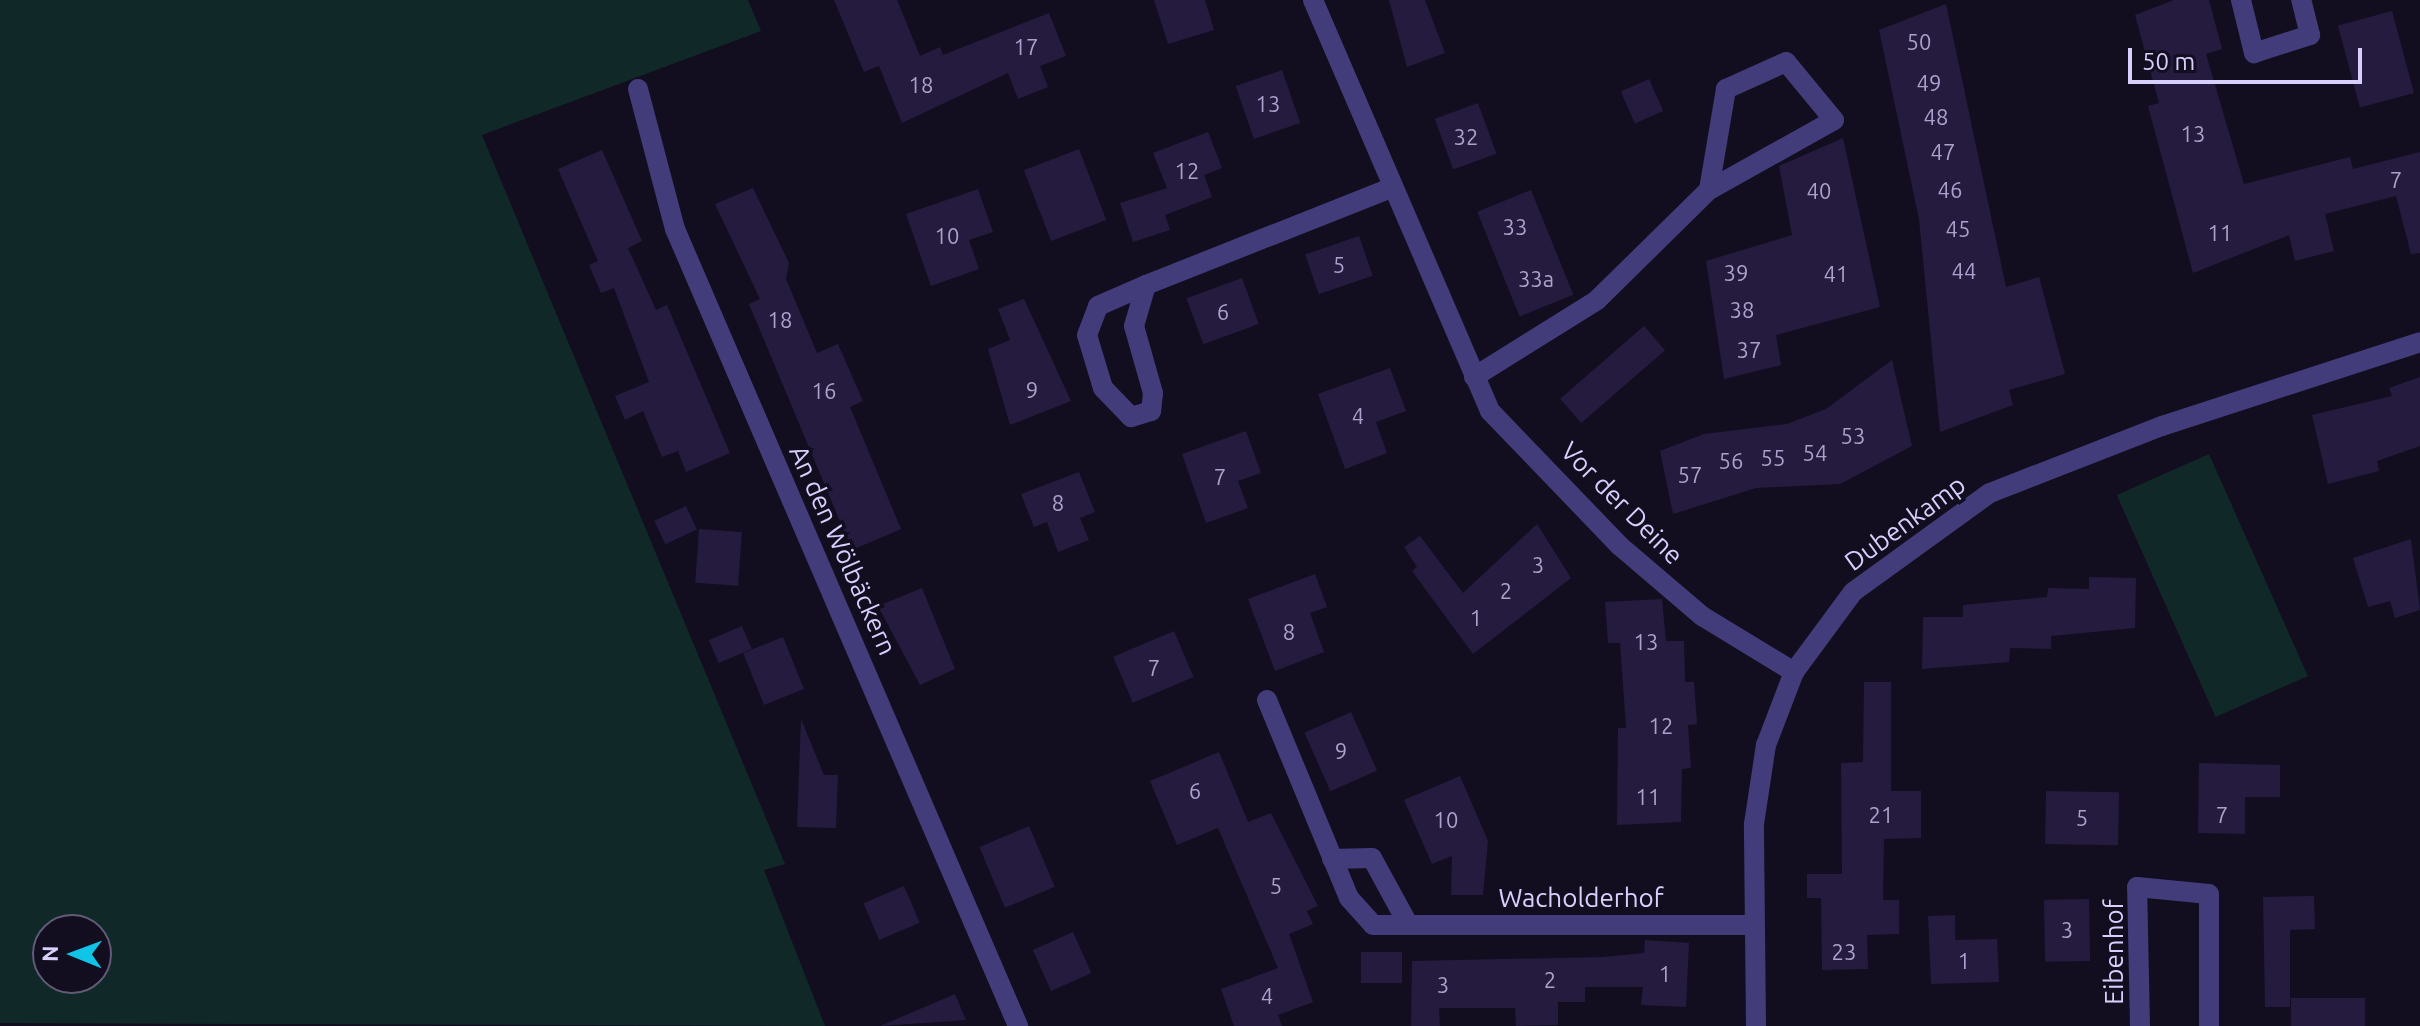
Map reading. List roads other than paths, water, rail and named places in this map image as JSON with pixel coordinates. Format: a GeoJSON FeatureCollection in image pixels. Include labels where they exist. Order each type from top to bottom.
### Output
{"type":"FeatureCollection","features":[{"type":"Feature","properties":{"kind":"street","name":"Vor der Deine"},"geometry":{"type":"LineString","coordinates":[[1313,0],[1389,189],[1490,411],[1620,546],[1702,616],[1794,672]]}},
{"type":"Feature","properties":{"kind":"street"},"geometry":{"type":"LineString","coordinates":[[2241,0],[2254,53],[2310,35],[2301,0]]}},
{"type":"Feature","properties":{"kind":"street"},"geometry":{"type":"LineString","coordinates":[[1474,377],[1597,300],[1709,190],[1834,120],[1786,62],[1726,89],[1709,190]]}},
{"type":"Feature","properties":{"kind":"street","name":"An den Wölbäckern"},"geometry":{"type":"LineString","coordinates":[[638,89],[675,229],[1018,1026]]}},
{"type":"Feature","properties":{"kind":"street"},"geometry":{"type":"LineString","coordinates":[[1146,285],[1134,326],[1153,393],[1151,411],[1131,417],[1103,388],[1087,335],[1098,306],[1146,285],[1389,189]]}},
{"type":"Feature","properties":{"kind":"street","name":"Dubenkamp"},"geometry":{"type":"LineString","coordinates":[[1756,1026],[1754,824],[1766,745],[1794,672],[1853,592],[1990,493],[2162,426],[2420,342]]}},
{"type":"Feature","properties":{"kind":"street","name":"Wacholderhof"},"geometry":{"type":"LineString","coordinates":[[1267,700],[1332,859],[1362,918],[1408,924],[1753,925]]}},
{"type":"Feature","properties":{"kind":"street"},"geometry":{"type":"LineString","coordinates":[[1332,859],[1372,858],[1408,924]]}},
{"type":"Feature","properties":{"kind":"street","name":"Eibenhof"},"geometry":{"type":"LineString","coordinates":[[2140,1026],[2137,887],[2209,894],[2209,1026]]}}]}
